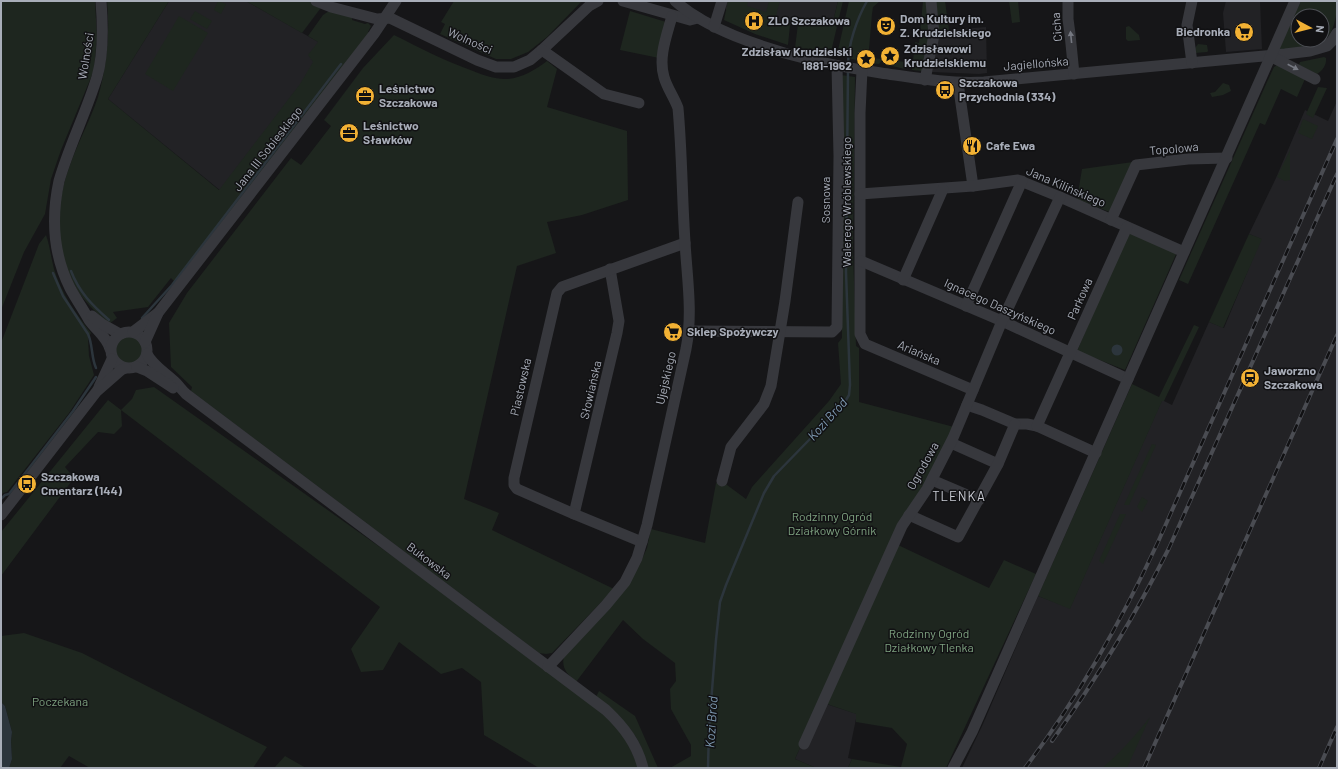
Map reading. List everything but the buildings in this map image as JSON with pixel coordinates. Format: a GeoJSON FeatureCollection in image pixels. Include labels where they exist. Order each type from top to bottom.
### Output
{"type":"FeatureCollection","features":[{"type":"Feature","properties":{"kind":"street","name":"Wolności"},"geometry":{"type":"LineString","coordinates":[[83,308],[70,289],[64,274],[59,258],[54,228],[59,181],[97,76],[101,54],[103,27],[101,1]]}},
{"type":"Feature","properties":{"kind":"street","name":"Wolności"},"geometry":{"type":"LineString","coordinates":[[316,1],[331,7],[377,20],[390,18],[477,60],[496,67],[514,67],[530,60],[589,6],[598,1]]}},
{"type":"Feature","properties":{"kind":"street","name":"Jana III Sobieskiego"},"geometry":{"type":"LineString","coordinates":[[158,313],[384,19],[396,1]]}},
{"type":"Feature","properties":{"kind":"street"},"geometry":{"type":"LineString","coordinates":[[623,1],[690,20],[698,18]]}},
{"type":"Feature","properties":{"kind":"street","name":"Ujejskiego"},"geometry":{"type":"LineString","coordinates":[[548,667],[606,605],[625,582],[637,558],[642,542],[690,331],[678,108],[666,82],[662,63],[669,15],[669,1]]}},
{"type":"Feature","properties":{"kind":"street","name":"Jagiellońska"},"geometry":{"type":"LineString","coordinates":[[675,1],[698,18],[714,27],[766,48],[805,60],[925,80],[958,83],[984,82],[1270,56],[1318,49],[1327,46],[1337,33]]}},
{"type":"Feature","properties":{"kind":"street"},"geometry":{"type":"LineString","coordinates":[[714,27],[722,1]]}},
{"type":"Feature","properties":{"kind":"street"},"geometry":{"type":"LineString","coordinates":[[925,80],[934,35],[931,1]]}},
{"type":"Feature","properties":{"kind":"street","name":"Cicha"},"geometry":{"type":"LineString","coordinates":[[1068,1],[1068,19],[1074,74]]}},
{"type":"Feature","properties":{"kind":"street"},"geometry":{"type":"LineString","coordinates":[[1192,1],[1188,25],[1192,63]]}},
{"type":"Feature","properties":{"kind":"street"},"geometry":{"type":"LineString","coordinates":[[953,768],[975,725],[1227,158],[1295,1]]}},
{"type":"Feature","properties":{"kind":"street"},"geometry":{"type":"LineString","coordinates":[[542,50],[604,94],[638,103]]}},
{"type":"Feature","properties":{"kind":"street"},"geometry":{"type":"LineString","coordinates":[[1270,56],[1315,79]]}},
{"type":"Feature","properties":{"kind":"street","name":"Sosnowa"},"geometry":{"type":"LineString","coordinates":[[779,332],[832,332],[837,327],[839,66]]}},
{"type":"Feature","properties":{"kind":"street","name":"Walerego Wróblewskiego"},"geometry":{"type":"LineString","coordinates":[[860,334],[861,70]]}},
{"type":"Feature","properties":{"kind":"street"},"geometry":{"type":"LineString","coordinates":[[958,83],[973,186]]}},
{"type":"Feature","properties":{"kind":"street","name":"Topolowa"},"geometry":{"type":"LineString","coordinates":[[1111,220],[1136,165],[1188,159],[1227,158]]}},
{"type":"Feature","properties":{"kind":"street","name":"Jana Kilińskiego"},"geometry":{"type":"LineString","coordinates":[[860,194],[944,189],[1018,180],[1184,252]]}},
{"type":"Feature","properties":{"kind":"street"},"geometry":{"type":"LineString","coordinates":[[966,306],[1022,181]]}},
{"type":"Feature","properties":{"kind":"street"},"geometry":{"type":"LineString","coordinates":[[903,280],[944,189]]}},
{"type":"Feature","properties":{"kind":"street","name":"Ogrodowa"},"geometry":{"type":"LineString","coordinates":[[804,744],[902,526],[932,480],[951,443],[1002,321],[1060,197]]}},
{"type":"Feature","properties":{"kind":"street"},"geometry":{"type":"LineString","coordinates":[[722,481],[731,447],[764,404],[771,386],[785,300],[798,202]]}},
{"type":"Feature","properties":{"kind":"street","name":"Parkowa"},"geometry":{"type":"LineString","coordinates":[[1037,426],[1127,227]]}},
{"type":"Feature","properties":{"kind":"street","name":"Piastowska"},"geometry":{"type":"LineString","coordinates":[[642,542],[517,489],[514,485],[514,478],[557,293],[562,287],[685,243]]}},
{"type":"Feature","properties":{"kind":"street","name":"Ignacego Daszyńskiego"},"geometry":{"type":"LineString","coordinates":[[861,261],[1002,321],[1128,379]]}},
{"type":"Feature","properties":{"kind":"street","name":"Słowiańska"},"geometry":{"type":"LineString","coordinates":[[574,514],[619,321],[610,270]]}},
{"type":"Feature","properties":{"kind":"street"},"geometry":{"type":"LineString","coordinates":[[83,308],[102,324],[120,334]]}},
{"type":"Feature","properties":{"kind":"street"},"geometry":{"type":"LineString","coordinates":[[83,308],[92,324],[109,343],[111,354],[120,367],[137,367],[147,371],[174,388],[181,389]]}},
{"type":"Feature","properties":{"kind":"street"},"geometry":{"type":"LineString","coordinates":[[133,332],[158,313]]}},
{"type":"Feature","properties":{"kind":"street"},"geometry":{"type":"LineString","coordinates":[[145,342],[158,313]]}},
{"type":"Feature","properties":{"kind":"street"},"geometry":{"type":"LineString","coordinates":[[690,331],[779,332]]}},
{"type":"Feature","properties":{"kind":"street"},"geometry":{"type":"LineString","coordinates":[[97,391],[111,354],[112,343],[120,334],[124,332],[133,332],[138,334],[145,342],[147,354],[145,359],[137,367]]}},
{"type":"Feature","properties":{"kind":"street","name":"Ariańska"},"geometry":{"type":"LineString","coordinates":[[860,334],[865,344],[970,398],[982,410],[1015,424]]}},
{"type":"Feature","properties":{"kind":"street"},"geometry":{"type":"LineString","coordinates":[[147,354],[181,389]]}},
{"type":"Feature","properties":{"kind":"street"},"geometry":{"type":"LineString","coordinates":[[1,515],[97,391],[121,370],[126,368]]}},
{"type":"Feature","properties":{"kind":"street","name":"Bukowska"},"geometry":{"type":"LineString","coordinates":[[181,389],[606,710],[622,725],[636,746],[643,768]]}},
{"type":"Feature","properties":{"kind":"street"},"geometry":{"type":"LineString","coordinates":[[909,515],[958,537],[998,464],[1015,424],[1037,426],[1096,453]]}},
{"type":"Feature","properties":{"kind":"street"},"geometry":{"type":"LineString","coordinates":[[951,443],[998,464]]}},
{"type":"Feature","properties":{"kind":"street"},"geometry":{"type":"LineString","coordinates":[[932,480],[979,500]]}},
{"type":"Feature","properties":{"kind":"shaded area"},"geometry":{"type":"Polygon","coordinates":[[[169,1],[246,1],[343,56],[232,200],[108,99],[169,1]]]}},
{"type":"Feature","properties":{"kind":"shaded area"},"geometry":{"type":"Polygon","coordinates":[[[727,1],[838,1],[832,26],[790,25],[726,18],[727,1]]]}},
{"type":"Feature","properties":{"kind":"shaded area"},"geometry":{"type":"Polygon","coordinates":[[[1226,1],[1260,1],[1262,49],[1226,52],[1223,13],[1226,1]]]}},
{"type":"Feature","properties":{"kind":"shaded area"},"geometry":{"type":"Polygon","coordinates":[[[986,27],[987,73],[932,72],[938,44],[937,31],[986,27]]]}},
{"type":"Feature","properties":{"kind":"shaded area"},"geometry":{"type":"Polygon","coordinates":[[[1337,101],[1337,768],[962,768],[983,724],[1038,596],[1070,608],[1162,400],[1172,405],[1209,322],[1224,328],[1261,239],[1249,234],[1276,178],[1305,110],[1328,121],[1337,101]]]}},
{"type":"Feature","properties":{"kind":"shaded area"},"geometry":{"type":"Polygon","coordinates":[[[1115,345],[1119,345],[1121,346],[1121,354],[1115,355],[1112,352],[1112,348],[1115,345]]]}},
{"type":"Feature","properties":{"kind":"shaded area"},"geometry":{"type":"Polygon","coordinates":[[[1,702],[5,706],[12,732],[12,759],[9,768],[1,768],[1,702]]]}},
{"type":"Feature","properties":{"kind":"shaded area"},"geometry":{"type":"Polygon","coordinates":[[[820,702],[857,714],[848,758],[852,759],[848,768],[816,768],[795,759],[820,702]]]}},
{"type":"Feature","properties":{"kind":"green space"},"geometry":{"type":"Polygon","coordinates":[[[1,1],[95,1],[97,38],[94,70],[61,150],[51,179],[45,214],[24,252],[1,310],[1,1]]]}},
{"type":"Feature","properties":{"kind":"green space"},"geometry":{"type":"Polygon","coordinates":[[[107,1],[169,1],[108,99],[219,190],[300,84],[313,62],[308,55],[318,42],[308,36],[323,15],[329,11],[352,17],[352,20],[365,24],[368,23],[371,26],[368,32],[369,33],[176,283],[171,278],[148,307],[113,312],[117,318],[109,324],[87,303],[76,288],[64,260],[59,229],[61,197],[64,182],[72,159],[95,106],[104,73],[108,37],[107,1]]]}},
{"type":"Feature","properties":{"kind":"green space"},"geometry":{"type":"Polygon","coordinates":[[[218,1],[226,4],[221,14],[214,10],[218,1]]]}},
{"type":"Feature","properties":{"kind":"green space"},"geometry":{"type":"Polygon","coordinates":[[[246,1],[308,1],[319,6],[320,9],[302,33],[246,1]]]}},
{"type":"Feature","properties":{"kind":"green space"},"geometry":{"type":"Polygon","coordinates":[[[454,1],[582,1],[547,37],[528,52],[511,59],[496,59],[440,34],[445,24],[441,22],[454,1]]]}},
{"type":"Feature","properties":{"kind":"green space","name":"ZLO Szczakowa"},"geometry":{"type":"Polygon","coordinates":[[[728,1],[748,1],[747,6],[766,12],[769,1],[780,1],[774,23],[790,25],[788,45],[755,34],[724,20],[728,1]]]}},
{"type":"Feature","properties":{"kind":"green space"},"geometry":{"type":"Polygon","coordinates":[[[838,1],[843,1],[830,56],[795,48],[798,24],[832,26],[838,1]]]}},
{"type":"Feature","properties":{"kind":"green space"},"geometry":{"type":"Polygon","coordinates":[[[849,1],[880,1],[873,7],[868,61],[837,55],[849,1]]]}},
{"type":"Feature","properties":{"kind":"green space"},"geometry":{"type":"Polygon","coordinates":[[[923,1],[926,1],[930,34],[922,71],[912,70],[915,42],[919,43],[923,1]]]}},
{"type":"Feature","properties":{"kind":"green space"},"geometry":{"type":"Polygon","coordinates":[[[934,1],[945,1],[949,30],[937,31],[934,1]]]}},
{"type":"Feature","properties":{"kind":"green space"},"geometry":{"type":"Polygon","coordinates":[[[1009,1],[1018,1],[1020,22],[1012,23],[1009,1]]]}},
{"type":"Feature","properties":{"kind":"green space"},"geometry":{"type":"Polygon","coordinates":[[[1301,1],[1337,1],[1334,26],[1330,34],[1330,8],[1298,8],[1301,1]]]}},
{"type":"Feature","properties":{"kind":"green space"},"geometry":{"type":"Polygon","coordinates":[[[195,11],[212,21],[207,29],[190,19],[195,11]]]}},
{"type":"Feature","properties":{"kind":"green space"},"geometry":{"type":"Polygon","coordinates":[[[630,11],[666,22],[659,58],[620,50],[630,11]]]}},
{"type":"Feature","properties":{"kind":"green space"},"geometry":{"type":"Polygon","coordinates":[[[179,16],[208,33],[173,91],[145,74],[179,16]]]}},
{"type":"Feature","properties":{"kind":"green space"},"geometry":{"type":"Polygon","coordinates":[[[1290,25],[1290,48],[1297,48],[1278,51],[1290,25]]]}},
{"type":"Feature","properties":{"kind":"green space"},"geometry":{"type":"Polygon","coordinates":[[[1129,26],[1139,35],[1140,40],[1128,41],[1126,39],[1126,27],[1129,26]]]}},
{"type":"Feature","properties":{"kind":"green space"},"geometry":{"type":"Polygon","coordinates":[[[394,35],[452,63],[481,74],[497,78],[511,79],[522,76],[533,71],[547,61],[557,69],[547,107],[627,131],[628,200],[582,215],[547,222],[556,253],[517,266],[464,499],[499,513],[492,530],[614,589],[552,653],[539,653],[191,391],[192,387],[171,367],[169,323],[187,293],[291,158],[301,165],[331,126],[324,120],[363,68],[394,35]]]}},
{"type":"Feature","properties":{"kind":"green space"},"geometry":{"type":"Polygon","coordinates":[[[1198,44],[1207,45],[1208,51],[1195,53],[1195,48],[1198,44]]]}},
{"type":"Feature","properties":{"kind":"green space"},"geometry":{"type":"Polygon","coordinates":[[[1324,57],[1326,58],[1325,65],[1317,74],[1299,65],[1300,62],[1324,57]]]}},
{"type":"Feature","properties":{"kind":"green space"},"geometry":{"type":"Polygon","coordinates":[[[870,58],[883,59],[879,64],[870,63],[870,58]]]}},
{"type":"Feature","properties":{"kind":"green space"},"geometry":{"type":"Polygon","coordinates":[[[889,60],[906,62],[905,69],[892,66],[889,60]]]}},
{"type":"Feature","properties":{"kind":"green space"},"geometry":{"type":"Polygon","coordinates":[[[1277,65],[1305,79],[1297,97],[1281,89],[1265,125],[1260,123],[1188,284],[1179,280],[1267,82],[1274,67],[1277,65]]]}},
{"type":"Feature","properties":{"kind":"green space","name":"Rodzinny Ogród Działkowy Górnik"},"geometry":{"type":"Polygon","coordinates":[[[841,75],[855,77],[853,249],[856,346],[859,348],[859,402],[954,427],[921,493],[900,524],[795,759],[816,768],[670,768],[691,756],[691,745],[671,709],[670,689],[676,681],[675,663],[643,639],[623,620],[576,682],[564,667],[563,660],[564,656],[626,588],[640,564],[647,548],[651,529],[705,543],[716,483],[727,485],[746,499],[752,487],[829,401],[841,384],[838,343],[842,338],[841,75]]]}},
{"type":"Feature","properties":{"kind":"green space"},"geometry":{"type":"Polygon","coordinates":[[[1223,83],[1229,85],[1231,91],[1223,95],[1212,97],[1210,93],[1215,92],[1223,83]]]}},
{"type":"Feature","properties":{"kind":"green space"},"geometry":{"type":"Polygon","coordinates":[[[1318,87],[1327,88],[1313,118],[1306,114],[1318,87]]]}},
{"type":"Feature","properties":{"kind":"green space"},"geometry":{"type":"Polygon","coordinates":[[[1303,119],[1318,126],[1312,139],[1298,133],[1303,119]]]}},
{"type":"Feature","properties":{"kind":"green space"},"geometry":{"type":"Polygon","coordinates":[[[1290,150],[1290,180],[1285,181],[1277,177],[1290,150]]]}},
{"type":"Feature","properties":{"kind":"green space"},"geometry":{"type":"Polygon","coordinates":[[[1133,162],[1112,213],[1077,199],[1082,169],[1133,162]]]}},
{"type":"Feature","properties":{"kind":"green space"},"geometry":{"type":"Polygon","coordinates":[[[1128,232],[1177,252],[1125,370],[1077,351],[1128,232]]]}},
{"type":"Feature","properties":{"kind":"green space"},"geometry":{"type":"Polygon","coordinates":[[[1249,234],[1262,239],[1223,328],[1209,322],[1249,234]]]}},
{"type":"Feature","properties":{"kind":"green space"},"geometry":{"type":"Polygon","coordinates":[[[46,235],[57,278],[65,295],[91,333],[88,338],[89,356],[94,375],[69,413],[7,492],[3,493],[1,496],[1,343],[39,244],[46,235]]]}},
{"type":"Feature","properties":{"kind":"green space"},"geometry":{"type":"Polygon","coordinates":[[[1194,325],[1199,327],[1164,401],[1162,401],[1070,609],[1038,596],[1132,384],[1159,397],[1194,325]]]}},
{"type":"Feature","properties":{"kind":"green space"},"geometry":{"type":"Polygon","coordinates":[[[129,336],[139,340],[143,350],[139,360],[129,364],[119,360],[115,350],[119,340],[129,336]]]}},
{"type":"Feature","properties":{"kind":"green space"},"geometry":{"type":"Polygon","coordinates":[[[154,387],[449,596],[605,715],[623,733],[639,768],[539,768],[484,735],[481,682],[462,668],[441,674],[399,642],[383,670],[361,672],[351,649],[380,607],[121,410],[132,399],[136,390],[154,387]]]}},
{"type":"Feature","properties":{"kind":"green space"},"geometry":{"type":"Polygon","coordinates":[[[108,400],[121,410],[122,426],[114,434],[98,432],[65,467],[74,478],[1,576],[1,532],[108,400]]]}},
{"type":"Feature","properties":{"kind":"green space"},"geometry":{"type":"Polygon","coordinates":[[[1152,444],[1156,445],[1129,505],[1124,505],[1152,444]]]}},
{"type":"Feature","properties":{"kind":"green space"},"geometry":{"type":"Polygon","coordinates":[[[1142,497],[1148,501],[1142,512],[1137,507],[1142,497]]]}},
{"type":"Feature","properties":{"kind":"green space"},"geometry":{"type":"Polygon","coordinates":[[[1120,514],[1126,514],[1103,564],[1099,561],[1120,514]]]}},
{"type":"Feature","properties":{"kind":"green space","name":"Rodzinny Ogród Działkowy Tlenka"},"geometry":{"type":"Polygon","coordinates":[[[898,545],[989,588],[1004,560],[1036,574],[946,768],[848,768],[852,759],[901,767],[907,744],[892,728],[856,722],[856,714],[827,704],[898,545]]]}},
{"type":"Feature","properties":{"kind":"green space","name":"Poczekana"},"geometry":{"type":"Polygon","coordinates":[[[24,633],[82,653],[267,747],[253,768],[90,768],[69,756],[60,768],[9,768],[12,759],[12,732],[5,706],[1,702],[1,636],[24,633]]]}},
{"type":"Feature","properties":{"kind":"green space"},"geometry":{"type":"Polygon","coordinates":[[[599,691],[635,716],[658,768],[647,768],[643,752],[633,732],[596,697],[599,691]]]}},
{"type":"Feature","properties":{"kind":"green space"},"geometry":{"type":"Polygon","coordinates":[[[1150,717],[1127,768],[1102,768],[1127,744],[1150,717]]]}},
{"type":"Feature","properties":{"kind":"green space"},"geometry":{"type":"Polygon","coordinates":[[[285,756],[306,768],[274,768],[285,756]]]}},
{"type":"Feature","properties":{"kind":"waterway","name":"Kozi Bród"},"geometry":{"type":"LineString","coordinates":[[848,65],[848,57],[854,32],[867,1]]}},
{"type":"Feature","properties":{"kind":"waterway"},"geometry":{"type":"LineString","coordinates":[[142,318],[172,285],[341,64]]}},
{"type":"Feature","properties":{"kind":"waterway","name":"Kozi Bród"},"geometry":{"type":"LineString","coordinates":[[708,768],[709,728],[716,640],[720,602],[726,585],[764,493],[774,476],[843,405],[849,395],[850,385],[846,272],[848,70]]}},
{"type":"Feature","properties":{"kind":"waterway"},"geometry":{"type":"LineString","coordinates":[[71,271],[74,279],[87,298],[109,320]]}},
{"type":"Feature","properties":{"kind":"waterway"},"geometry":{"type":"LineString","coordinates":[[53,273],[63,296],[88,334],[96,368]]}},
{"type":"Feature","properties":{"kind":"waterway"},"geometry":{"type":"LineString","coordinates":[[1,499],[5,495],[9,494],[73,411],[96,377]]}},
{"type":"Feature","properties":{"kind":"railway"},"geometry":{"type":"LineString","coordinates":[[1025,768],[1081,687],[1114,630],[1144,572],[1337,139]]}},
{"type":"Feature","properties":{"kind":"railway"},"geometry":{"type":"LineString","coordinates":[[1052,741],[1084,695],[1114,647],[1143,598],[1169,548],[1337,174]]}},
{"type":"Feature","properties":{"kind":"railway"},"geometry":{"type":"LineString","coordinates":[[1144,768],[1337,335]]}},
{"type":"Feature","properties":{"kind":"railway"},"geometry":{"type":"LineString","coordinates":[[1319,768],[1337,727]]}},
{"type":"Feature","properties":{"kind":"place","name":"ZLO Szczakowa"},"geometry":{"type":"Point","coordinates":[754,21]}},
{"type":"Feature","properties":{"kind":"place","name":"Dom Kultury im. Z. Krudzielskiego"},"geometry":{"type":"Point","coordinates":[886,26]}},
{"type":"Feature","properties":{"kind":"place","name":"Biedronka"},"geometry":{"type":"Point","coordinates":[1244,32]}},
{"type":"Feature","properties":{"kind":"place","name":"Zdzisławowi Krudzielskiemu"},"geometry":{"type":"Point","coordinates":[890,56]}},
{"type":"Feature","properties":{"kind":"place","name":"Zdzisław Krudzielski 1881-1962"},"geometry":{"type":"Point","coordinates":[866,59]}},
{"type":"Feature","properties":{"kind":"place","name":"Szczakowa Przychodnia (334)"},"geometry":{"type":"Point","coordinates":[945,90]}},
{"type":"Feature","properties":{"kind":"place","name":"Leśnictwo Szczakowa"},"geometry":{"type":"Point","coordinates":[365,96]}},
{"type":"Feature","properties":{"kind":"place","name":"Leśnictwo Sławków"},"geometry":{"type":"Point","coordinates":[349,133]}},
{"type":"Feature","properties":{"kind":"place","name":"Cafe Ewa"},"geometry":{"type":"Point","coordinates":[972,146]}},
{"type":"Feature","properties":{"kind":"place","name":"Sklep Spożywczy"},"geometry":{"type":"Point","coordinates":[673,332]}},
{"type":"Feature","properties":{"kind":"place","name":"Jaworzno Szczakowa"},"geometry":{"type":"Point","coordinates":[1250,378]}},
{"type":"Feature","properties":{"kind":"place","name":"Szczakowa Cmentarz (144)"},"geometry":{"type":"Point","coordinates":[27,484]}},
{"type":"Feature","properties":{"kind":"district","name":"TLENKA"},"geometry":{"type":"Point","coordinates":[959,496]}}]}
